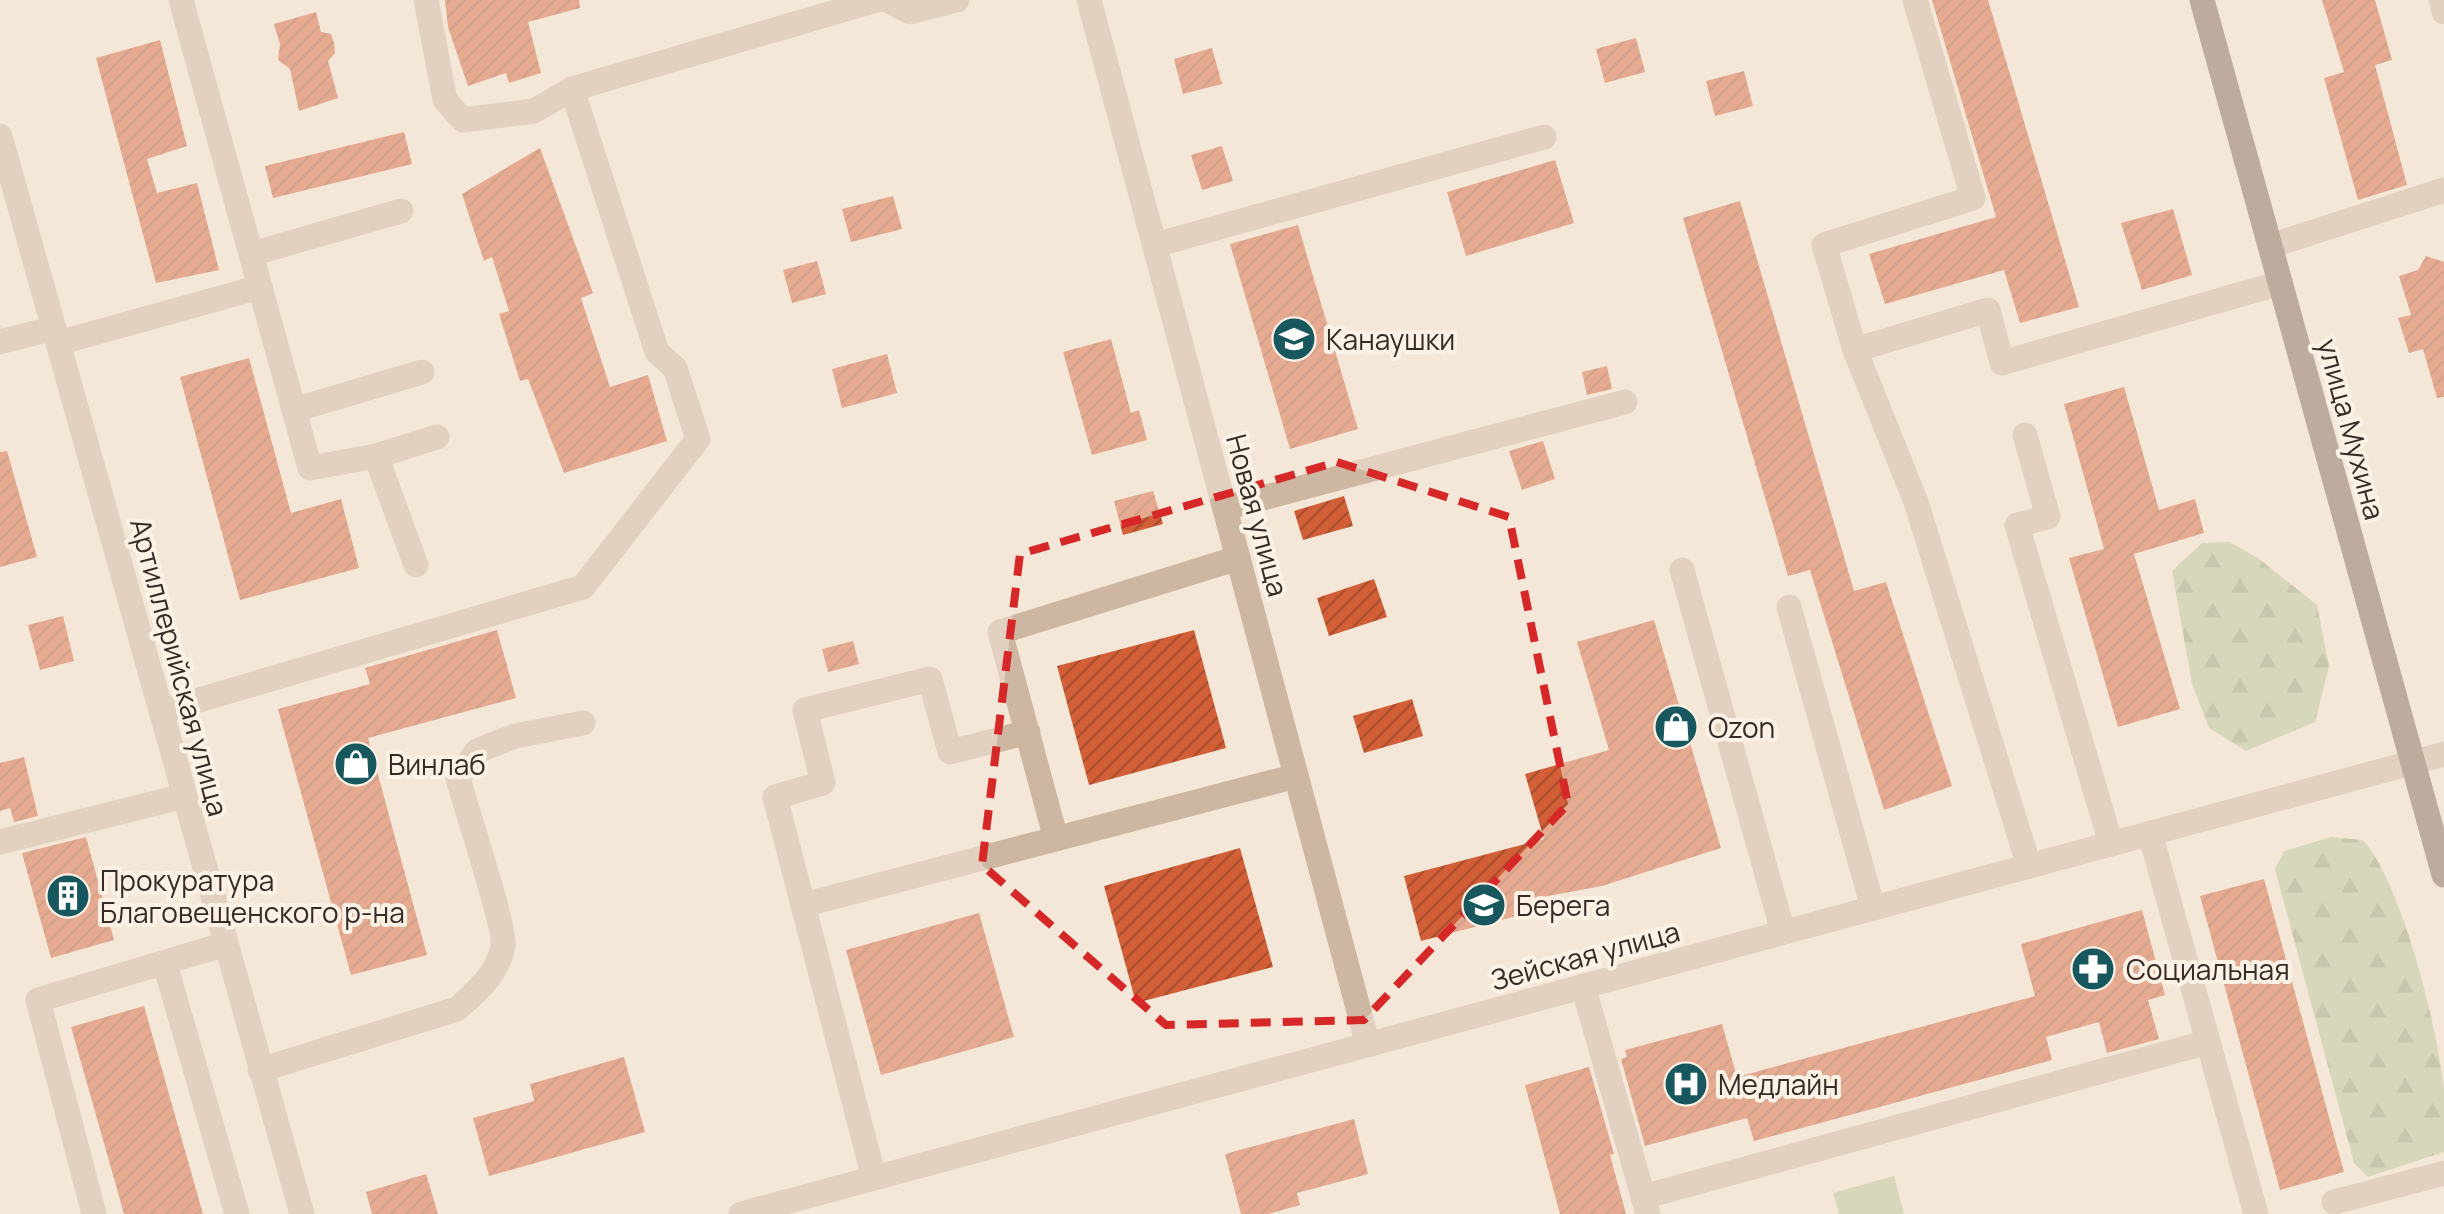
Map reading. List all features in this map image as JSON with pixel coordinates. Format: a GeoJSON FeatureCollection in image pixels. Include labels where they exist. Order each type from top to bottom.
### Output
{"type":"FeatureCollection","features":[{"type":"Feature","properties":{"kind":"main road","name":"улица Мухина"},"geometry":{"type":"LineString","coordinates":[[2202,0],[2444,875]]}},
{"type":"Feature","properties":{"kind":"street"},"geometry":{"type":"LineString","coordinates":[[182,0],[310,468],[376,456],[437,437]]}},
{"type":"Feature","properties":{"kind":"street"},"geometry":{"type":"LineString","coordinates":[[426,0],[445,100],[463,120],[534,111],[572,89],[877,0]]}},
{"type":"Feature","properties":{"kind":"street"},"geometry":{"type":"LineString","coordinates":[[887,0],[910,12],[957,0]]}},
{"type":"Feature","properties":{"kind":"street","name":"Новая улица"},"geometry":{"type":"LineString","coordinates":[[1090,0],[1368,1045]]}},
{"type":"Feature","properties":{"kind":"street"},"geometry":{"type":"LineString","coordinates":[[1915,0],[1973,198],[1824,246],[1855,350],[1916,502],[2029,866]]}},
{"type":"Feature","properties":{"kind":"street"},"geometry":{"type":"LineString","coordinates":[[2441,0],[2444,12]]}},
{"type":"Feature","properties":{"kind":"street"},"geometry":{"type":"LineString","coordinates":[[162,712],[583,587],[698,439],[675,368],[657,352],[572,89]]}},
{"type":"Feature","properties":{"kind":"street","name":"Артиллерийская улица"},"geometry":{"type":"LineString","coordinates":[[0,136],[302,1214]]}},
{"type":"Feature","properties":{"kind":"street"},"geometry":{"type":"LineString","coordinates":[[1155,245],[1544,137]]}},
{"type":"Feature","properties":{"kind":"street"},"geometry":{"type":"LineString","coordinates":[[2270,246],[2444,190]]}},
{"type":"Feature","properties":{"kind":"street"},"geometry":{"type":"LineString","coordinates":[[251,254],[402,212]]}},
{"type":"Feature","properties":{"kind":"street"},"geometry":{"type":"LineString","coordinates":[[1855,350],[1988,310],[2002,363],[2280,282]]}},
{"type":"Feature","properties":{"kind":"street"},"geometry":{"type":"LineString","coordinates":[[0,342],[56,335],[260,287]]}},
{"type":"Feature","properties":{"kind":"street"},"geometry":{"type":"LineString","coordinates":[[294,410],[422,372]]}},
{"type":"Feature","properties":{"kind":"street"},"geometry":{"type":"LineString","coordinates":[[1225,508],[1625,402]]}},
{"type":"Feature","properties":{"kind":"street"},"geometry":{"type":"LineString","coordinates":[[2025,435],[2048,516],[2017,525],[2111,844]]}},
{"type":"Feature","properties":{"kind":"street"},"geometry":{"type":"LineString","coordinates":[[376,456],[416,565]]}},
{"type":"Feature","properties":{"kind":"street"},"geometry":{"type":"LineString","coordinates":[[1056,839],[1000,632],[1238,558]]}},
{"type":"Feature","properties":{"kind":"street"},"geometry":{"type":"LineString","coordinates":[[1682,570],[1783,932]]}},
{"type":"Feature","properties":{"kind":"street"},"geometry":{"type":"LineString","coordinates":[[1790,607],[1873,908]]}},
{"type":"Feature","properties":{"kind":"street"},"geometry":{"type":"LineString","coordinates":[[874,1178],[775,797],[823,784],[804,710],[930,679],[950,752],[1028,732]]}},
{"type":"Feature","properties":{"kind":"street"},"geometry":{"type":"LineString","coordinates":[[260,1070],[457,1008],[476,991],[495,970],[504,943],[458,778],[477,751],[515,736],[582,723]]}},
{"type":"Feature","properties":{"kind":"street","name":"Зейская улица"},"geometry":{"type":"LineString","coordinates":[[741,1214],[2444,754]]}},
{"type":"Feature","properties":{"kind":"street"},"geometry":{"type":"LineString","coordinates":[[803,904],[1296,776]]}},
{"type":"Feature","properties":{"kind":"street"},"geometry":{"type":"LineString","coordinates":[[0,842],[184,796]]}},
{"type":"Feature","properties":{"kind":"street"},"geometry":{"type":"LineString","coordinates":[[2150,833],[2256,1214]]}},
{"type":"Feature","properties":{"kind":"street"},"geometry":{"type":"LineString","coordinates":[[94,1214],[38,1000],[226,944]]}},
{"type":"Feature","properties":{"kind":"street"},"geometry":{"type":"LineString","coordinates":[[165,964],[236,1214]]}},
{"type":"Feature","properties":{"kind":"street"},"geometry":{"type":"LineString","coordinates":[[1584,986],[1646,1205],[2208,1042]]}},
{"type":"Feature","properties":{"kind":"street"},"geometry":{"type":"LineString","coordinates":[[2334,1202],[2444,1173]]}},
{"type":"Feature","properties":{"kind":"highlighted area"},"geometry":{"type":"Polygon","coordinates":[[[1337,462],[1509,517],[1568,804],[1364,1020],[1166,1025],[982,865],[1020,554],[1337,462]]]}},
{"type":"Feature","properties":{"kind":"green space"},"geometry":{"type":"Polygon","coordinates":[[[2230,542],[2258,558],[2317,605],[2329,666],[2315,722],[2246,751],[2209,728],[2192,684],[2172,571],[2202,543],[2230,542]]]}},
{"type":"Feature","properties":{"kind":"green space"},"geometry":{"type":"Polygon","coordinates":[[[2331,837],[2363,840],[2391,889],[2426,996],[2444,1090],[2444,1152],[2368,1177],[2354,1163],[2275,869],[2284,851],[2331,837]]]}},
{"type":"Feature","properties":{"kind":"green space"},"geometry":{"type":"Polygon","coordinates":[[[1894,1176],[1904,1214],[1839,1214],[1833,1193],[1894,1176]]]}},
{"type":"Feature","properties":{"kind":"building"},"geometry":{"type":"Polygon","coordinates":[[[445,0],[579,0],[580,8],[528,22],[541,73],[509,83],[506,73],[468,86],[448,27],[445,0]]]}},
{"type":"Feature","properties":{"kind":"building"},"geometry":{"type":"Polygon","coordinates":[[[1932,0],[1988,0],[2079,307],[2020,323],[2004,270],[1885,304],[1869,254],[1996,217],[1932,0]]]}},
{"type":"Feature","properties":{"kind":"building"},"geometry":{"type":"Polygon","coordinates":[[[2322,0],[2375,0],[2392,60],[2375,65],[2407,185],[2358,200],[2324,78],[2344,72],[2322,0]]]}},
{"type":"Feature","properties":{"kind":"building"},"geometry":{"type":"Polygon","coordinates":[[[316,12],[321,32],[331,34],[334,43],[335,53],[328,61],[338,98],[299,111],[290,69],[278,60],[280,44],[274,24],[316,12]]]}},
{"type":"Feature","properties":{"kind":"building"},"geometry":{"type":"Polygon","coordinates":[[[1636,38],[1645,72],[1605,83],[1596,49],[1636,38]]]}},
{"type":"Feature","properties":{"kind":"building"},"geometry":{"type":"Polygon","coordinates":[[[160,40],[187,146],[147,159],[157,193],[197,183],[219,270],[156,283],[96,58],[160,40]]]}},
{"type":"Feature","properties":{"kind":"building"},"geometry":{"type":"Polygon","coordinates":[[[1212,48],[1222,84],[1183,94],[1174,59],[1212,48]]]}},
{"type":"Feature","properties":{"kind":"building"},"geometry":{"type":"Polygon","coordinates":[[[1744,71],[1753,106],[1715,116],[1706,81],[1744,71]]]}},
{"type":"Feature","properties":{"kind":"building"},"geometry":{"type":"Polygon","coordinates":[[[404,132],[412,164],[273,198],[265,166],[404,132]]]}},
{"type":"Feature","properties":{"kind":"building"},"geometry":{"type":"Polygon","coordinates":[[[1222,146],[1233,181],[1202,190],[1191,155],[1222,146]]]}},
{"type":"Feature","properties":{"kind":"building"},"geometry":{"type":"Polygon","coordinates":[[[540,148],[593,293],[581,298],[610,387],[648,375],[667,441],[564,473],[528,379],[520,381],[499,314],[509,311],[492,257],[484,261],[462,194],[540,148]]]}},
{"type":"Feature","properties":{"kind":"building"},"geometry":{"type":"Polygon","coordinates":[[[1555,160],[1574,223],[1466,256],[1447,192],[1555,160]]]}},
{"type":"Feature","properties":{"kind":"building"},"geometry":{"type":"Polygon","coordinates":[[[893,196],[902,229],[851,242],[842,209],[893,196]]]}},
{"type":"Feature","properties":{"kind":"building"},"geometry":{"type":"Polygon","coordinates":[[[1740,201],[1854,591],[1886,582],[1952,786],[1884,810],[1810,570],[1788,576],[1683,218],[1740,201]]]}},
{"type":"Feature","properties":{"kind":"building"},"geometry":{"type":"Polygon","coordinates":[[[2173,209],[2192,275],[2142,290],[2121,223],[2173,209]]]}},
{"type":"Feature","properties":{"kind":"building"},"geometry":{"type":"Polygon","coordinates":[[[1298,225],[1358,429],[1290,449],[1230,244],[1298,225]]]}},
{"type":"Feature","properties":{"kind":"building"},"geometry":{"type":"Polygon","coordinates":[[[2426,256],[2444,262],[2444,397],[2437,398],[2423,349],[2409,353],[2398,318],[2411,315],[2399,276],[2418,270],[2426,256]]]}},
{"type":"Feature","properties":{"kind":"building"},"geometry":{"type":"Polygon","coordinates":[[[817,261],[826,294],[792,303],[783,270],[817,261]]]}},
{"type":"Feature","properties":{"kind":"building"},"geometry":{"type":"Polygon","coordinates":[[[1111,339],[1131,413],[1139,410],[1147,440],[1092,455],[1063,352],[1111,339]]]}},
{"type":"Feature","properties":{"kind":"building"},"geometry":{"type":"Polygon","coordinates":[[[887,354],[897,393],[842,408],[832,369],[887,354]]]}},
{"type":"Feature","properties":{"kind":"building"},"geometry":{"type":"Polygon","coordinates":[[[249,358],[291,513],[341,499],[359,568],[240,600],[180,377],[249,358]]]}},
{"type":"Feature","properties":{"kind":"building"},"geometry":{"type":"Polygon","coordinates":[[[1607,366],[1612,389],[1587,395],[1582,372],[1607,366]]]}},
{"type":"Feature","properties":{"kind":"building"},"geometry":{"type":"Polygon","coordinates":[[[2124,387],[2159,510],[2195,499],[2204,533],[2134,554],[2180,709],[2118,727],[2069,558],[2104,549],[2064,404],[2124,387]]]}},
{"type":"Feature","properties":{"kind":"building"},"geometry":{"type":"Polygon","coordinates":[[[1543,441],[1555,479],[1522,490],[1509,451],[1543,441]]]}},
{"type":"Feature","properties":{"kind":"building"},"geometry":{"type":"Polygon","coordinates":[[[7,451],[37,557],[0,567],[0,452],[7,451]]]}},
{"type":"Feature","properties":{"kind":"building"},"geometry":{"type":"Polygon","coordinates":[[[1153,491],[1163,524],[1123,535],[1114,501],[1153,491]]]}},
{"type":"Feature","properties":{"kind":"building"},"geometry":{"type":"Polygon","coordinates":[[[1344,496],[1353,526],[1303,540],[1294,511],[1344,496]]]}},
{"type":"Feature","properties":{"kind":"building"},"geometry":{"type":"Polygon","coordinates":[[[1374,579],[1387,617],[1329,636],[1317,598],[1374,579]]]}},
{"type":"Feature","properties":{"kind":"building"},"geometry":{"type":"Polygon","coordinates":[[[63,616],[74,661],[40,670],[28,625],[63,616]]]}},
{"type":"Feature","properties":{"kind":"building"},"geometry":{"type":"Polygon","coordinates":[[[1654,620],[1721,848],[1602,886],[1521,901],[1524,914],[1421,941],[1404,876],[1544,839],[1525,774],[1609,750],[1577,642],[1654,620]]]}},
{"type":"Feature","properties":{"kind":"building"},"geometry":{"type":"Polygon","coordinates":[[[497,630],[516,698],[368,738],[427,955],[351,975],[278,709],[370,684],[365,668],[497,630]]]}},
{"type":"Feature","properties":{"kind":"building"},"geometry":{"type":"Polygon","coordinates":[[[1194,630],[1226,748],[1089,785],[1057,666],[1194,630]]]}},
{"type":"Feature","properties":{"kind":"building"},"geometry":{"type":"Polygon","coordinates":[[[853,641],[859,664],[828,672],[822,649],[853,641]]]}},
{"type":"Feature","properties":{"kind":"building"},"geometry":{"type":"Polygon","coordinates":[[[1412,699],[1423,736],[1364,753],[1353,716],[1412,699]]]}},
{"type":"Feature","properties":{"kind":"building"},"geometry":{"type":"Polygon","coordinates":[[[24,757],[38,816],[14,822],[10,808],[0,811],[0,763],[24,757]]]}},
{"type":"Feature","properties":{"kind":"building","name":"Прокуратура Благовещенского р-на"},"geometry":{"type":"Polygon","coordinates":[[[86,837],[114,940],[51,958],[22,853],[86,837]]]}},
{"type":"Feature","properties":{"kind":"building"},"geometry":{"type":"Polygon","coordinates":[[[1240,848],[1273,967],[1136,1003],[1104,886],[1240,848]]]}},
{"type":"Feature","properties":{"kind":"building"},"geometry":{"type":"Polygon","coordinates":[[[2264,879],[2344,1172],[2280,1190],[2200,896],[2264,879]]]}},
{"type":"Feature","properties":{"kind":"building"},"geometry":{"type":"Polygon","coordinates":[[[2142,910],[2165,995],[2148,1000],[2159,1039],[2107,1053],[2099,1022],[2046,1037],[2052,1060],[1754,1141],[1747,1118],[1645,1146],[1621,1059],[1627,1057],[1625,1050],[1722,1024],[1737,1077],[2035,996],[2021,944],[2142,910]]]}},
{"type":"Feature","properties":{"kind":"building"},"geometry":{"type":"Polygon","coordinates":[[[979,913],[1014,1037],[881,1075],[846,950],[979,913]]]}},
{"type":"Feature","properties":{"kind":"building"},"geometry":{"type":"Polygon","coordinates":[[[144,1006],[203,1214],[124,1214],[71,1027],[144,1006]]]}},
{"type":"Feature","properties":{"kind":"building"},"geometry":{"type":"Polygon","coordinates":[[[624,1057],[645,1132],[489,1176],[473,1118],[534,1101],[530,1084],[624,1057]]]}},
{"type":"Feature","properties":{"kind":"building"},"geometry":{"type":"Polygon","coordinates":[[[1589,1067],[1614,1154],[1610,1155],[1626,1214],[1560,1214],[1525,1085],[1589,1067]]]}},
{"type":"Feature","properties":{"kind":"building"},"geometry":{"type":"Polygon","coordinates":[[[1354,1119],[1368,1174],[1297,1193],[1300,1205],[1268,1214],[1241,1214],[1225,1154],[1354,1119]]]}},
{"type":"Feature","properties":{"kind":"building"},"geometry":{"type":"Polygon","coordinates":[[[426,1174],[438,1214],[372,1214],[366,1192],[426,1174]]]}},
{"type":"Feature","properties":{"kind":"place","name":"Канаушки"},"geometry":{"type":"Point","coordinates":[1294,339]}},
{"type":"Feature","properties":{"kind":"place","name":"Ozon"},"geometry":{"type":"Point","coordinates":[1676,727]}},
{"type":"Feature","properties":{"kind":"place","name":"Винлаб"},"geometry":{"type":"Point","coordinates":[356,764]}},
{"type":"Feature","properties":{"kind":"place","name":"Прокуратура Благовещенского р-на"},"geometry":{"type":"Point","coordinates":[68,896]}},
{"type":"Feature","properties":{"kind":"place","name":"Берега"},"geometry":{"type":"Point","coordinates":[1484,905]}},
{"type":"Feature","properties":{"kind":"place","name":"Социальная"},"geometry":{"type":"Point","coordinates":[2093,969]}},
{"type":"Feature","properties":{"kind":"place","name":"Медлайн"},"geometry":{"type":"Point","coordinates":[1686,1084]}}]}
